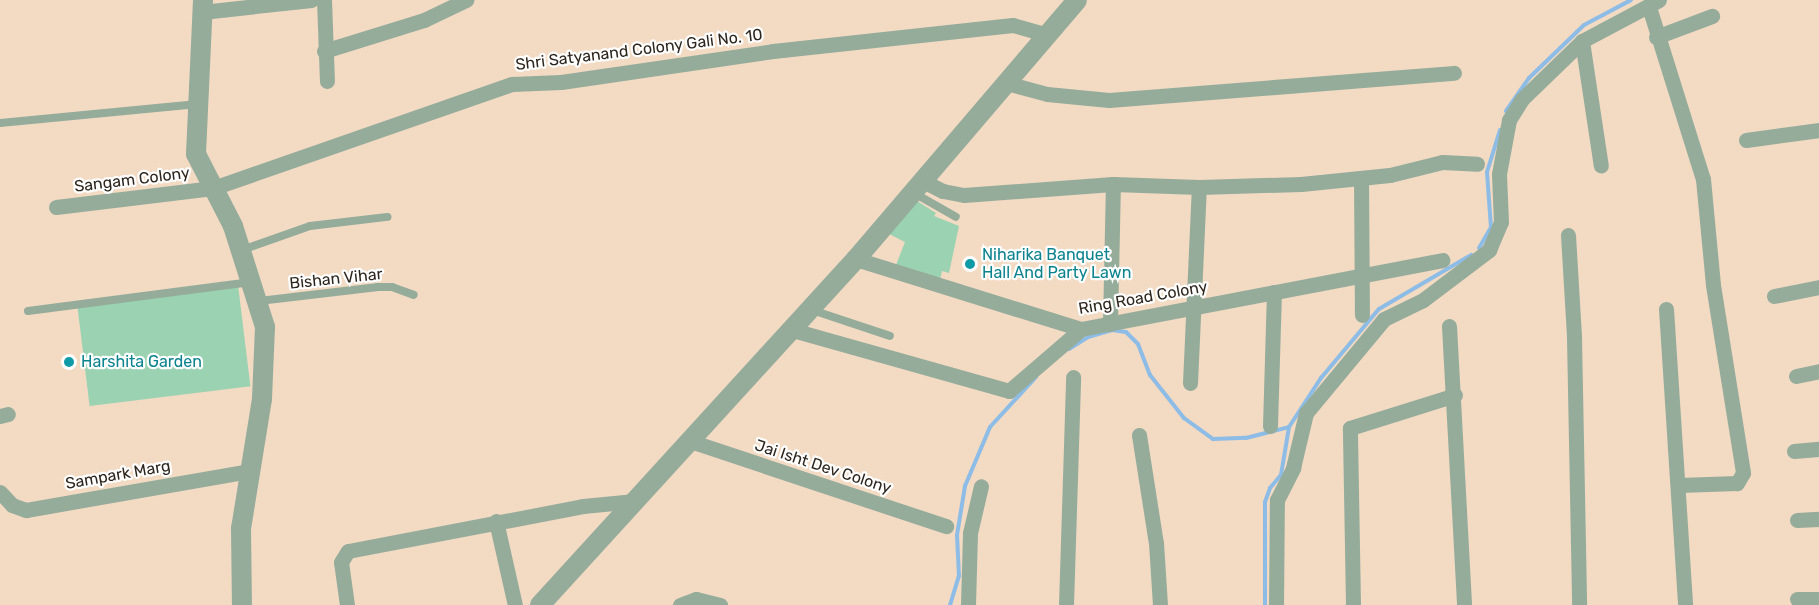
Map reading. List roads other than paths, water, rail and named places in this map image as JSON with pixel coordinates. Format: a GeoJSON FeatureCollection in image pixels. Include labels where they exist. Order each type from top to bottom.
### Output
{"type":"FeatureCollection","features":[{"type":"Feature","properties":{"kind":"street"},"geometry":{"type":"LineString","coordinates":[[242,605],[241,528],[266,361],[265,327],[242,250],[196,154],[203,6],[311,0]]}},
{"type":"Feature","properties":{"kind":"street"},"geometry":{"type":"LineString","coordinates":[[324,0],[324,51],[327,81]]}},
{"type":"Feature","properties":{"kind":"street"},"geometry":{"type":"LineString","coordinates":[[324,51],[424,20],[465,0]]}},
{"type":"Feature","properties":{"kind":"street"},"geometry":{"type":"LineString","coordinates":[[496,521],[513,605],[542,603],[808,308],[856,259],[1077,0]]}},
{"type":"Feature","properties":{"kind":"street"},"geometry":{"type":"LineString","coordinates":[[1276,605],[1277,500],[1293,468],[1306,413],[1384,319],[1423,300],[1489,250],[1501,222],[1499,174],[1509,120],[1540,78],[1582,41],[1654,3],[1656,37],[1703,179],[1713,285],[1743,473],[1737,483],[1679,485]]}},
{"type":"Feature","properties":{"kind":"street"},"geometry":{"type":"LineString","coordinates":[[1656,37],[1712,16]]}},
{"type":"Feature","properties":{"kind":"street","name":"Shri Satyanand Colony Gali No. 10"},"geometry":{"type":"LineString","coordinates":[[213,188],[512,84],[561,82],[773,51],[1013,25],[1047,35]]}},
{"type":"Feature","properties":{"kind":"street"},"geometry":{"type":"LineString","coordinates":[[1582,41],[1601,166]]}},
{"type":"Feature","properties":{"kind":"street"},"geometry":{"type":"LineString","coordinates":[[1006,83],[1047,94],[1109,100],[1454,73]]}},
{"type":"Feature","properties":{"kind":"street"},"geometry":{"type":"LineString","coordinates":[[1746,140],[1819,130]]}},
{"type":"Feature","properties":{"kind":"street"},"geometry":{"type":"LineString","coordinates":[[918,186],[964,195],[1113,184],[1199,187],[1361,178],[1442,162],[1477,164]]}},
{"type":"Feature","properties":{"kind":"street"},"geometry":{"type":"LineString","coordinates":[[1361,178],[1362,315]]}},
{"type":"Feature","properties":{"kind":"street"},"geometry":{"type":"LineString","coordinates":[[1110,324],[1113,184]]}},
{"type":"Feature","properties":{"kind":"street"},"geometry":{"type":"LineString","coordinates":[[1190,382],[1199,187]]}},
{"type":"Feature","properties":{"kind":"street","name":"Sangam Colony"},"geometry":{"type":"LineString","coordinates":[[56,207],[213,188]]}},
{"type":"Feature","properties":{"kind":"street"},"geometry":{"type":"LineString","coordinates":[[1568,235],[1575,337],[1573,462],[1579,605]]}},
{"type":"Feature","properties":{"kind":"street","name":"Ring Road Colony"},"geometry":{"type":"LineString","coordinates":[[856,259],[1081,329],[1442,260]]}},
{"type":"Feature","properties":{"kind":"street"},"geometry":{"type":"LineString","coordinates":[[1774,296],[1819,287]]}},
{"type":"Feature","properties":{"kind":"street"},"geometry":{"type":"LineString","coordinates":[[1270,426],[1274,292]]}},
{"type":"Feature","properties":{"kind":"street"},"geometry":{"type":"LineString","coordinates":[[1666,309],[1686,605]]}},
{"type":"Feature","properties":{"kind":"street"},"geometry":{"type":"LineString","coordinates":[[1449,326],[1455,395],[1464,605]]}},
{"type":"Feature","properties":{"kind":"street"},"geometry":{"type":"LineString","coordinates":[[789,329],[1009,392],[1081,329]]}},
{"type":"Feature","properties":{"kind":"street"},"geometry":{"type":"LineString","coordinates":[[1796,376],[1819,372]]}},
{"type":"Feature","properties":{"kind":"street"},"geometry":{"type":"LineString","coordinates":[[1066,605],[1073,377]]}},
{"type":"Feature","properties":{"kind":"street"},"geometry":{"type":"LineString","coordinates":[[1353,605],[1350,428],[1455,395]]}},
{"type":"Feature","properties":{"kind":"street"},"geometry":{"type":"LineString","coordinates":[[1139,435],[1156,543],[1160,605]]}},
{"type":"Feature","properties":{"kind":"street","name":"Jai Isht Dev Colony"},"geometry":{"type":"LineString","coordinates":[[690,441],[946,526]]}},
{"type":"Feature","properties":{"kind":"street"},"geometry":{"type":"LineString","coordinates":[[1794,451],[1819,449]]}},
{"type":"Feature","properties":{"kind":"street","name":"Sampark Marg"},"geometry":{"type":"LineString","coordinates":[[0,492],[12,505],[26,510],[249,471]]}},
{"type":"Feature","properties":{"kind":"street"},"geometry":{"type":"LineString","coordinates":[[968,605],[970,533],[981,486]]}},
{"type":"Feature","properties":{"kind":"street"},"geometry":{"type":"LineString","coordinates":[[347,605],[341,562],[348,550],[496,521],[635,501]]}},
{"type":"Feature","properties":{"kind":"street"},"geometry":{"type":"LineString","coordinates":[[1797,520],[1819,519]]}},
{"type":"Feature","properties":{"kind":"street"},"geometry":{"type":"LineString","coordinates":[[680,605],[696,599],[720,605]]}},
{"type":"Feature","properties":{"kind":"street"},"geometry":{"type":"LineString","coordinates":[[1797,599],[1819,599]]}},
{"type":"Feature","properties":{"kind":"lane"},"geometry":{"type":"LineString","coordinates":[[0,123],[199,104]]}},
{"type":"Feature","properties":{"kind":"lane"},"geometry":{"type":"LineString","coordinates":[[918,186],[956,217]]}},
{"type":"Feature","properties":{"kind":"lane"},"geometry":{"type":"LineString","coordinates":[[242,250],[310,226],[387,217]]}},
{"type":"Feature","properties":{"kind":"lane"},"geometry":{"type":"LineString","coordinates":[[28,311],[252,281]]}},
{"type":"Feature","properties":{"kind":"lane","name":"Bishan Vihar"},"geometry":{"type":"LineString","coordinates":[[258,301],[378,287],[392,287],[414,296]]}},
{"type":"Feature","properties":{"kind":"lane"},"geometry":{"type":"LineString","coordinates":[[808,308],[890,336]]}},
{"type":"Feature","properties":{"kind":"waterway"},"geometry":{"type":"LineString","coordinates":[[1506,111],[1529,78],[1584,25],[1631,0]]}},
{"type":"Feature","properties":{"kind":"waterway"},"geometry":{"type":"LineString","coordinates":[[1479,248],[1491,227],[1487,172],[1500,130]]}},
{"type":"Feature","properties":{"kind":"waterway"},"geometry":{"type":"LineString","coordinates":[[1069,349],[1088,337],[1112,330],[1126,332],[1138,344],[1150,375],[1184,418],[1213,439],[1246,438],[1289,427],[1321,378],[1379,309],[1471,255]]}},
{"type":"Feature","properties":{"kind":"waterway"},"geometry":{"type":"LineString","coordinates":[[950,605],[959,576],[957,535],[965,486],[990,427],[1036,377]]}},
{"type":"Feature","properties":{"kind":"waterway"},"geometry":{"type":"LineString","coordinates":[[1265,605],[1265,502],[1270,488],[1281,475],[1289,427]]}},
{"type":"Feature","properties":{"kind":"place","name":"Niharika Banquet Hall And Party Lawn"},"geometry":{"type":"Point","coordinates":[970,264]}},
{"type":"Feature","properties":{"kind":"place","name":"Harshita Garden"},"geometry":{"type":"Point","coordinates":[69,362]}}]}
